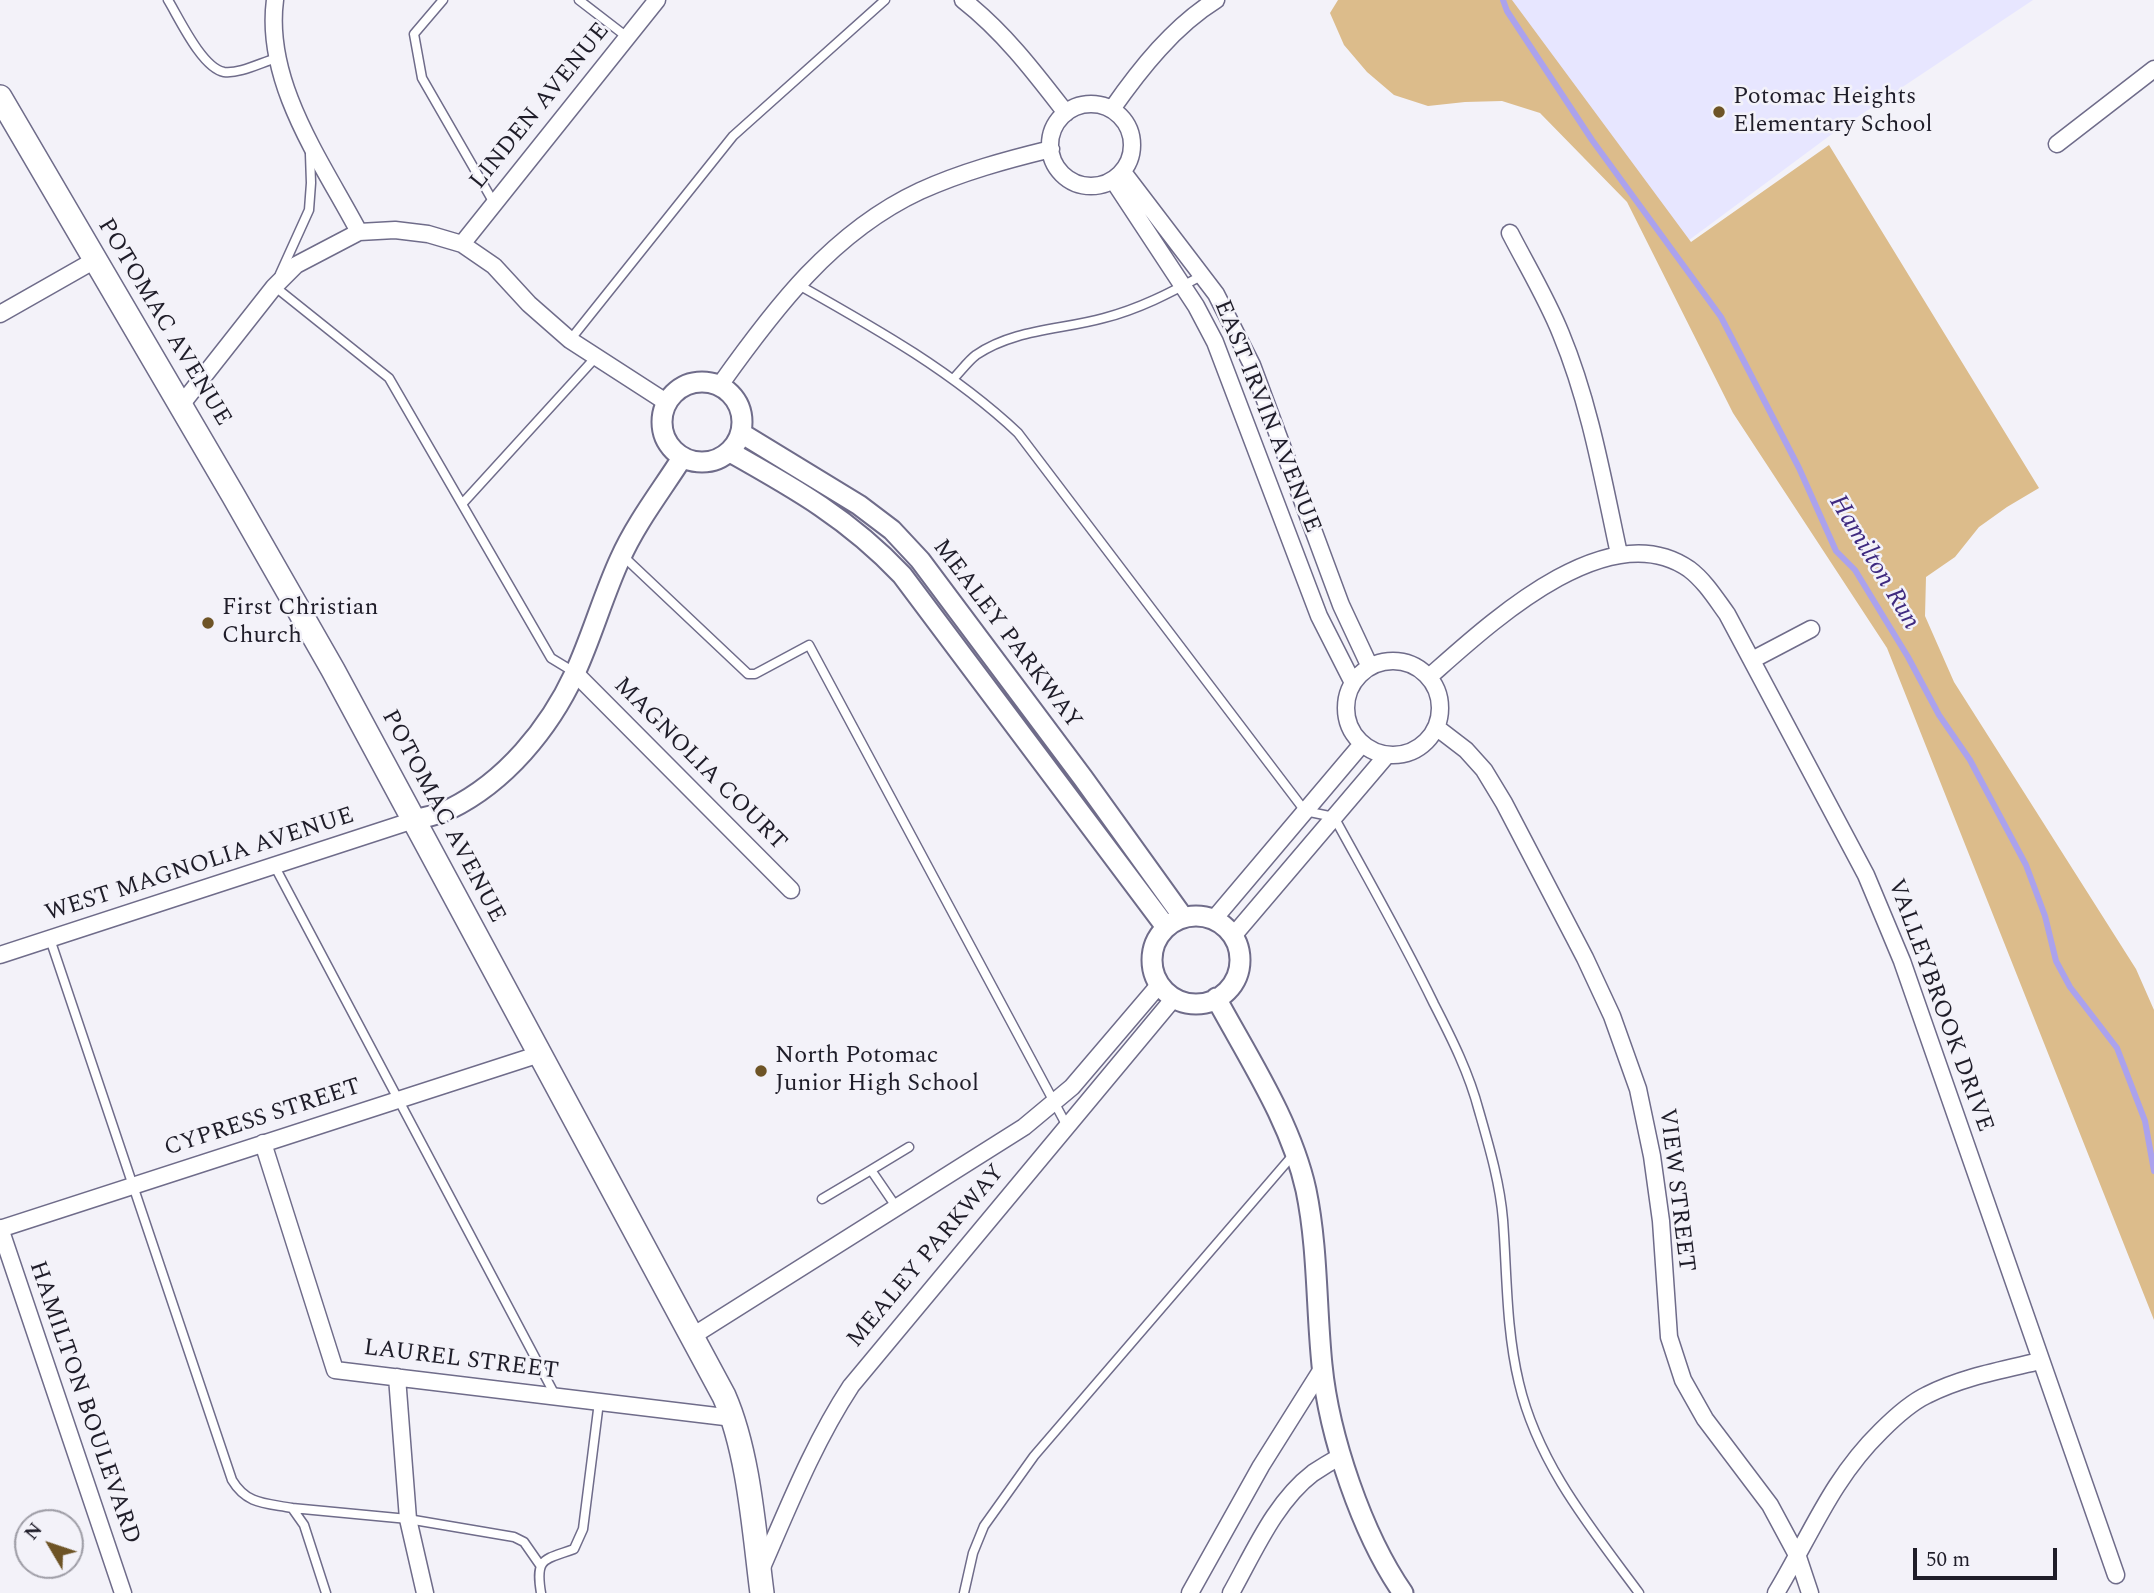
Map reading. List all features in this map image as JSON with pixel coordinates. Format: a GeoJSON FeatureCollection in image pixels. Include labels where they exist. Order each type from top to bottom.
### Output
{"type":"FeatureCollection","features":[{"type":"Feature","properties":{"kind":"main road","name":"POTOMAC AVENUE"},"geometry":{"type":"LineString","coordinates":[[0,97],[333,670],[733,1418],[746,1480],[760,1583]]}},
{"type":"Feature","properties":{"kind":"street"},"geometry":{"type":"LineString","coordinates":[[275,0],[274,43],[280,76],[297,116],[359,232]]}},
{"type":"Feature","properties":{"kind":"street","name":"LINDEN AVENUE"},"geometry":{"type":"LineString","coordinates":[[462,244],[657,0]]}},
{"type":"Feature","properties":{"kind":"street"},"geometry":{"type":"LineString","coordinates":[[963,0],[981,14],[1023,57],[1066,113]]}},
{"type":"Feature","properties":{"kind":"street"},"geometry":{"type":"LineString","coordinates":[[1112,109],[1133,79],[1179,29],[1216,0]]}},
{"type":"Feature","properties":{"kind":"street"},"geometry":{"type":"LineString","coordinates":[[2057,144],[2154,69]]}},
{"type":"Feature","properties":{"kind":"street"},"geometry":{"type":"LineString","coordinates":[[1096,104],[1112,109],[1125,121],[1132,138],[1131,156],[1118,176],[1100,185],[1086,186],[1073,182],[1062,174],[1054,162],[1052,135],[1057,123],[1066,113],[1080,106],[1096,104]]}},
{"type":"Feature","properties":{"kind":"street"},"geometry":{"type":"LineString","coordinates":[[720,385],[768,318],[797,284],[834,248],[874,217],[918,192],[979,167],[1051,149]]}},
{"type":"Feature","properties":{"kind":"street","name":"EAST IRVIN AVENUE"},"geometry":{"type":"LineString","coordinates":[[1118,176],[1216,294],[1252,365],[1340,605],[1370,667]]}},
{"type":"Feature","properties":{"kind":"street","name":"EAST IRVIN AVENUE"},"geometry":{"type":"LineString","coordinates":[[1118,176],[1215,342],[1319,615],[1353,683]]}},
{"type":"Feature","properties":{"kind":"street"},"geometry":{"type":"LineString","coordinates":[[181,405],[274,287],[296,265],[359,232],[395,230],[428,234],[462,244],[494,266],[530,304],[570,340],[666,402]]}},
{"type":"Feature","properties":{"kind":"street"},"geometry":{"type":"LineString","coordinates":[[1510,233],[1560,333],[1588,413],[1619,554]]}},
{"type":"Feature","properties":{"kind":"street"},"geometry":{"type":"LineString","coordinates":[[0,314],[95,260]]}},
{"type":"Feature","properties":{"kind":"street"},"geometry":{"type":"LineString","coordinates":[[690,383],[720,385],[734,397],[743,414],[741,433],[730,452],[715,461],[698,463],[682,458],[670,448],[663,433],[662,418],[666,402],[676,391],[690,383]]}},
{"type":"Feature","properties":{"kind":"street","name":"MEALEY PARKWAY"},"geometry":{"type":"LineString","coordinates":[[741,433],[859,505],[892,530],[939,583],[1083,778],[1175,922]]}},
{"type":"Feature","properties":{"kind":"street","name":"MEALEY PARKWAY"},"geometry":{"type":"LineString","coordinates":[[730,452],[811,498],[876,547],[918,595],[1064,793],[1175,922]]}},
{"type":"Feature","properties":{"kind":"street"},"geometry":{"type":"LineString","coordinates":[[414,820],[449,810],[482,789],[509,767],[534,740],[556,709],[575,673],[622,554],[682,458]]}},
{"type":"Feature","properties":{"kind":"street","name":"VALLEYBROOK DRIVE"},"geometry":{"type":"LineString","coordinates":[[1429,677],[1482,630],[1523,600],[1574,569],[1598,559],[1619,554],[1667,558],[1689,569],[1707,586],[1727,614],[1866,875],[1897,949],[2116,1575]]}},
{"type":"Feature","properties":{"kind":"street"},"geometry":{"type":"LineString","coordinates":[[1752,660],[1811,629]]}},
{"type":"Feature","properties":{"kind":"street"},"geometry":{"type":"LineString","coordinates":[[1390,661],[1412,664],[1429,677],[1437,692],[1440,710],[1436,727],[1428,740],[1416,749],[1387,755],[1371,750],[1362,744],[1349,728],[1347,697],[1353,683],[1370,667],[1390,661]]}},
{"type":"Feature","properties":{"kind":"street","name":"MAGNOLIA COURT"},"geometry":{"type":"LineString","coordinates":[[575,673],[791,890]]}},
{"type":"Feature","properties":{"kind":"street","name":"VIEW STREET"},"geometry":{"type":"LineString","coordinates":[[1436,727],[1466,750],[1484,770],[1585,958],[1612,1016],[1637,1089],[1652,1156],[1661,1221],[1669,1337],[1683,1380],[1705,1419],[1770,1505],[1798,1557],[1810,1593]]}},
{"type":"Feature","properties":{"kind":"street"},"geometry":{"type":"LineString","coordinates":[[1214,919],[1362,744]]}},
{"type":"Feature","properties":{"kind":"street"},"geometry":{"type":"LineString","coordinates":[[1233,936],[1387,755]]}},
{"type":"Feature","properties":{"kind":"street","name":"WEST MAGNOLIA AVENUE"},"geometry":{"type":"LineString","coordinates":[[0,955],[414,820]]}},
{"type":"Feature","properties":{"kind":"street"},"geometry":{"type":"LineString","coordinates":[[1199,916],[1214,919],[1233,936],[1239,953],[1238,971],[1230,987],[1216,998],[1203,1003],[1188,1003],[1174,998],[1159,985],[1153,970],[1152,955],[1156,939],[1175,922],[1199,916]]}},
{"type":"Feature","properties":{"kind":"street","name":"MEALEY PARKWAY"},"geometry":{"type":"LineString","coordinates":[[691,1337],[897,1208],[1055,1103],[1072,1087],[1159,985]]}},
{"type":"Feature","properties":{"kind":"street","name":"MEALEY PARKWAY"},"geometry":{"type":"LineString","coordinates":[[760,1583],[808,1460],[828,1420],[851,1386],[1174,998]]}},
{"type":"Feature","properties":{"kind":"street"},"geometry":{"type":"LineString","coordinates":[[1216,998],[1276,1111],[1295,1153],[1313,1231],[1322,1368],[1341,1456],[1369,1530],[1403,1593]]}},
{"type":"Feature","properties":{"kind":"street","name":"CYPRESS STREET"},"geometry":{"type":"LineString","coordinates":[[0,1229],[540,1054]]}},
{"type":"Feature","properties":{"kind":"street","name":"LAUREL STREET"},"geometry":{"type":"LineString","coordinates":[[263,1143],[335,1370],[733,1418]]}},
{"type":"Feature","properties":{"kind":"street","name":"HAMILTON BOULEVARD"},"geometry":{"type":"LineString","coordinates":[[0,1229],[122,1593]]}},
{"type":"Feature","properties":{"kind":"street"},"geometry":{"type":"LineString","coordinates":[[1776,1593],[1836,1484],[1865,1446],[1896,1416],[1925,1395],[1957,1381],[2040,1361]]}},
{"type":"Feature","properties":{"kind":"street"},"geometry":{"type":"LineString","coordinates":[[1190,1593],[1261,1466],[1322,1368]]}},
{"type":"Feature","properties":{"kind":"street"},"geometry":{"type":"LineString","coordinates":[[397,1377],[408,1519],[425,1593]]}},
{"type":"Feature","properties":{"kind":"street"},"geometry":{"type":"LineString","coordinates":[[1231,1593],[1287,1499],[1312,1474],[1341,1456]]}},
{"type":"Feature","properties":{"kind":"lane"},"geometry":{"type":"LineString","coordinates":[[168,0],[202,55],[212,66],[223,72],[277,58]]}},
{"type":"Feature","properties":{"kind":"lane"},"geometry":{"type":"LineString","coordinates":[[443,0],[414,34],[422,78],[494,203]]}},
{"type":"Feature","properties":{"kind":"lane"},"geometry":{"type":"LineString","coordinates":[[579,0],[627,37]]}},
{"type":"Feature","properties":{"kind":"lane"},"geometry":{"type":"LineString","coordinates":[[570,340],[733,136],[885,0]]}},
{"type":"Feature","properties":{"kind":"lane"},"geometry":{"type":"LineString","coordinates":[[310,140],[312,183],[309,210],[274,287],[389,378],[551,658],[575,673]]}},
{"type":"Feature","properties":{"kind":"lane"},"geometry":{"type":"LineString","coordinates":[[954,378],[975,356],[998,343],[1027,332],[1103,319],[1141,307],[1201,276]]}},
{"type":"Feature","properties":{"kind":"lane"},"geometry":{"type":"LineString","coordinates":[[797,284],[883,333],[954,378],[1018,433],[1305,811],[1334,817],[1419,973],[1463,1062],[1479,1110],[1493,1165],[1502,1217],[1510,1336],[1519,1385],[1535,1432],[1560,1482],[1639,1593]]}},
{"type":"Feature","properties":{"kind":"lane"},"geometry":{"type":"LineString","coordinates":[[462,504],[596,357]]}},
{"type":"Feature","properties":{"kind":"lane"},"geometry":{"type":"LineString","coordinates":[[876,547],[892,530]]}},
{"type":"Feature","properties":{"kind":"lane"},"geometry":{"type":"LineString","coordinates":[[622,554],[748,674],[755,674],[809,645],[1068,1128]]}},
{"type":"Feature","properties":{"kind":"lane"},"geometry":{"type":"LineString","coordinates":[[1064,793],[1083,778]]}},
{"type":"Feature","properties":{"kind":"lane"},"geometry":{"type":"LineString","coordinates":[[274,865],[555,1395]]}},
{"type":"Feature","properties":{"kind":"lane"},"geometry":{"type":"LineString","coordinates":[[50,939],[135,1185],[232,1480],[239,1492],[247,1498],[292,1508],[408,1519],[514,1537],[524,1542],[540,1565]]}},
{"type":"Feature","properties":{"kind":"lane"},"geometry":{"type":"LineString","coordinates":[[822,1199],[909,1147]]}},
{"type":"Feature","properties":{"kind":"lane"},"geometry":{"type":"LineString","coordinates":[[964,1593],[973,1553],[984,1526],[1002,1497],[1034,1456],[1295,1153]]}},
{"type":"Feature","properties":{"kind":"lane"},"geometry":{"type":"LineString","coordinates":[[870,1170],[897,1208]]}},
{"type":"Feature","properties":{"kind":"lane"},"geometry":{"type":"LineString","coordinates":[[541,1593],[538,1574],[540,1565],[546,1558],[574,1549],[583,1529],[599,1400]]}},
{"type":"Feature","properties":{"kind":"lane"},"geometry":{"type":"LineString","coordinates":[[292,1508],[304,1525],[326,1593]]}},
{"type":"Feature","properties":{"kind":"shaded area"},"geometry":{"type":"Polygon","coordinates":[[[1338,0],[1512,0],[1691,242],[1829,145],[2039,488],[1979,527],[1955,557],[1926,577],[1925,616],[1954,682],[2136,969],[2154,1010],[2154,1320],[1887,648],[1733,413],[1627,202],[1540,113],[1502,101],[1428,106],[1394,95],[1367,72],[1344,45],[1330,13],[1338,0]]]}},
{"type":"Feature","properties":{"kind":"shaded area","name":"Potomac Heights Elementary School"},"geometry":{"type":"Polygon","coordinates":[[[1503,0],[2033,0],[1832,134],[1673,252],[1503,0]]]}},
{"type":"Feature","properties":{"kind":"waterway","name":"Hamilton Run"},"geometry":{"type":"LineString","coordinates":[[1503,0],[1507,11],[1592,140],[1721,317],[1799,468],[1836,551],[1855,570],[1908,657],[1939,715],[1970,760],[2026,865],[2045,916],[2056,961],[2070,987],[2117,1048],[2145,1121],[2154,1171]]}},
{"type":"Feature","properties":{"kind":"place","name":"Potomac Heights Elementary School"},"geometry":{"type":"Point","coordinates":[1719,112]}},
{"type":"Feature","properties":{"kind":"place","name":"First Christian Church"},"geometry":{"type":"Point","coordinates":[208,623]}},
{"type":"Feature","properties":{"kind":"place","name":"North Potomac Junior High School"},"geometry":{"type":"Point","coordinates":[761,1071]}}]}
